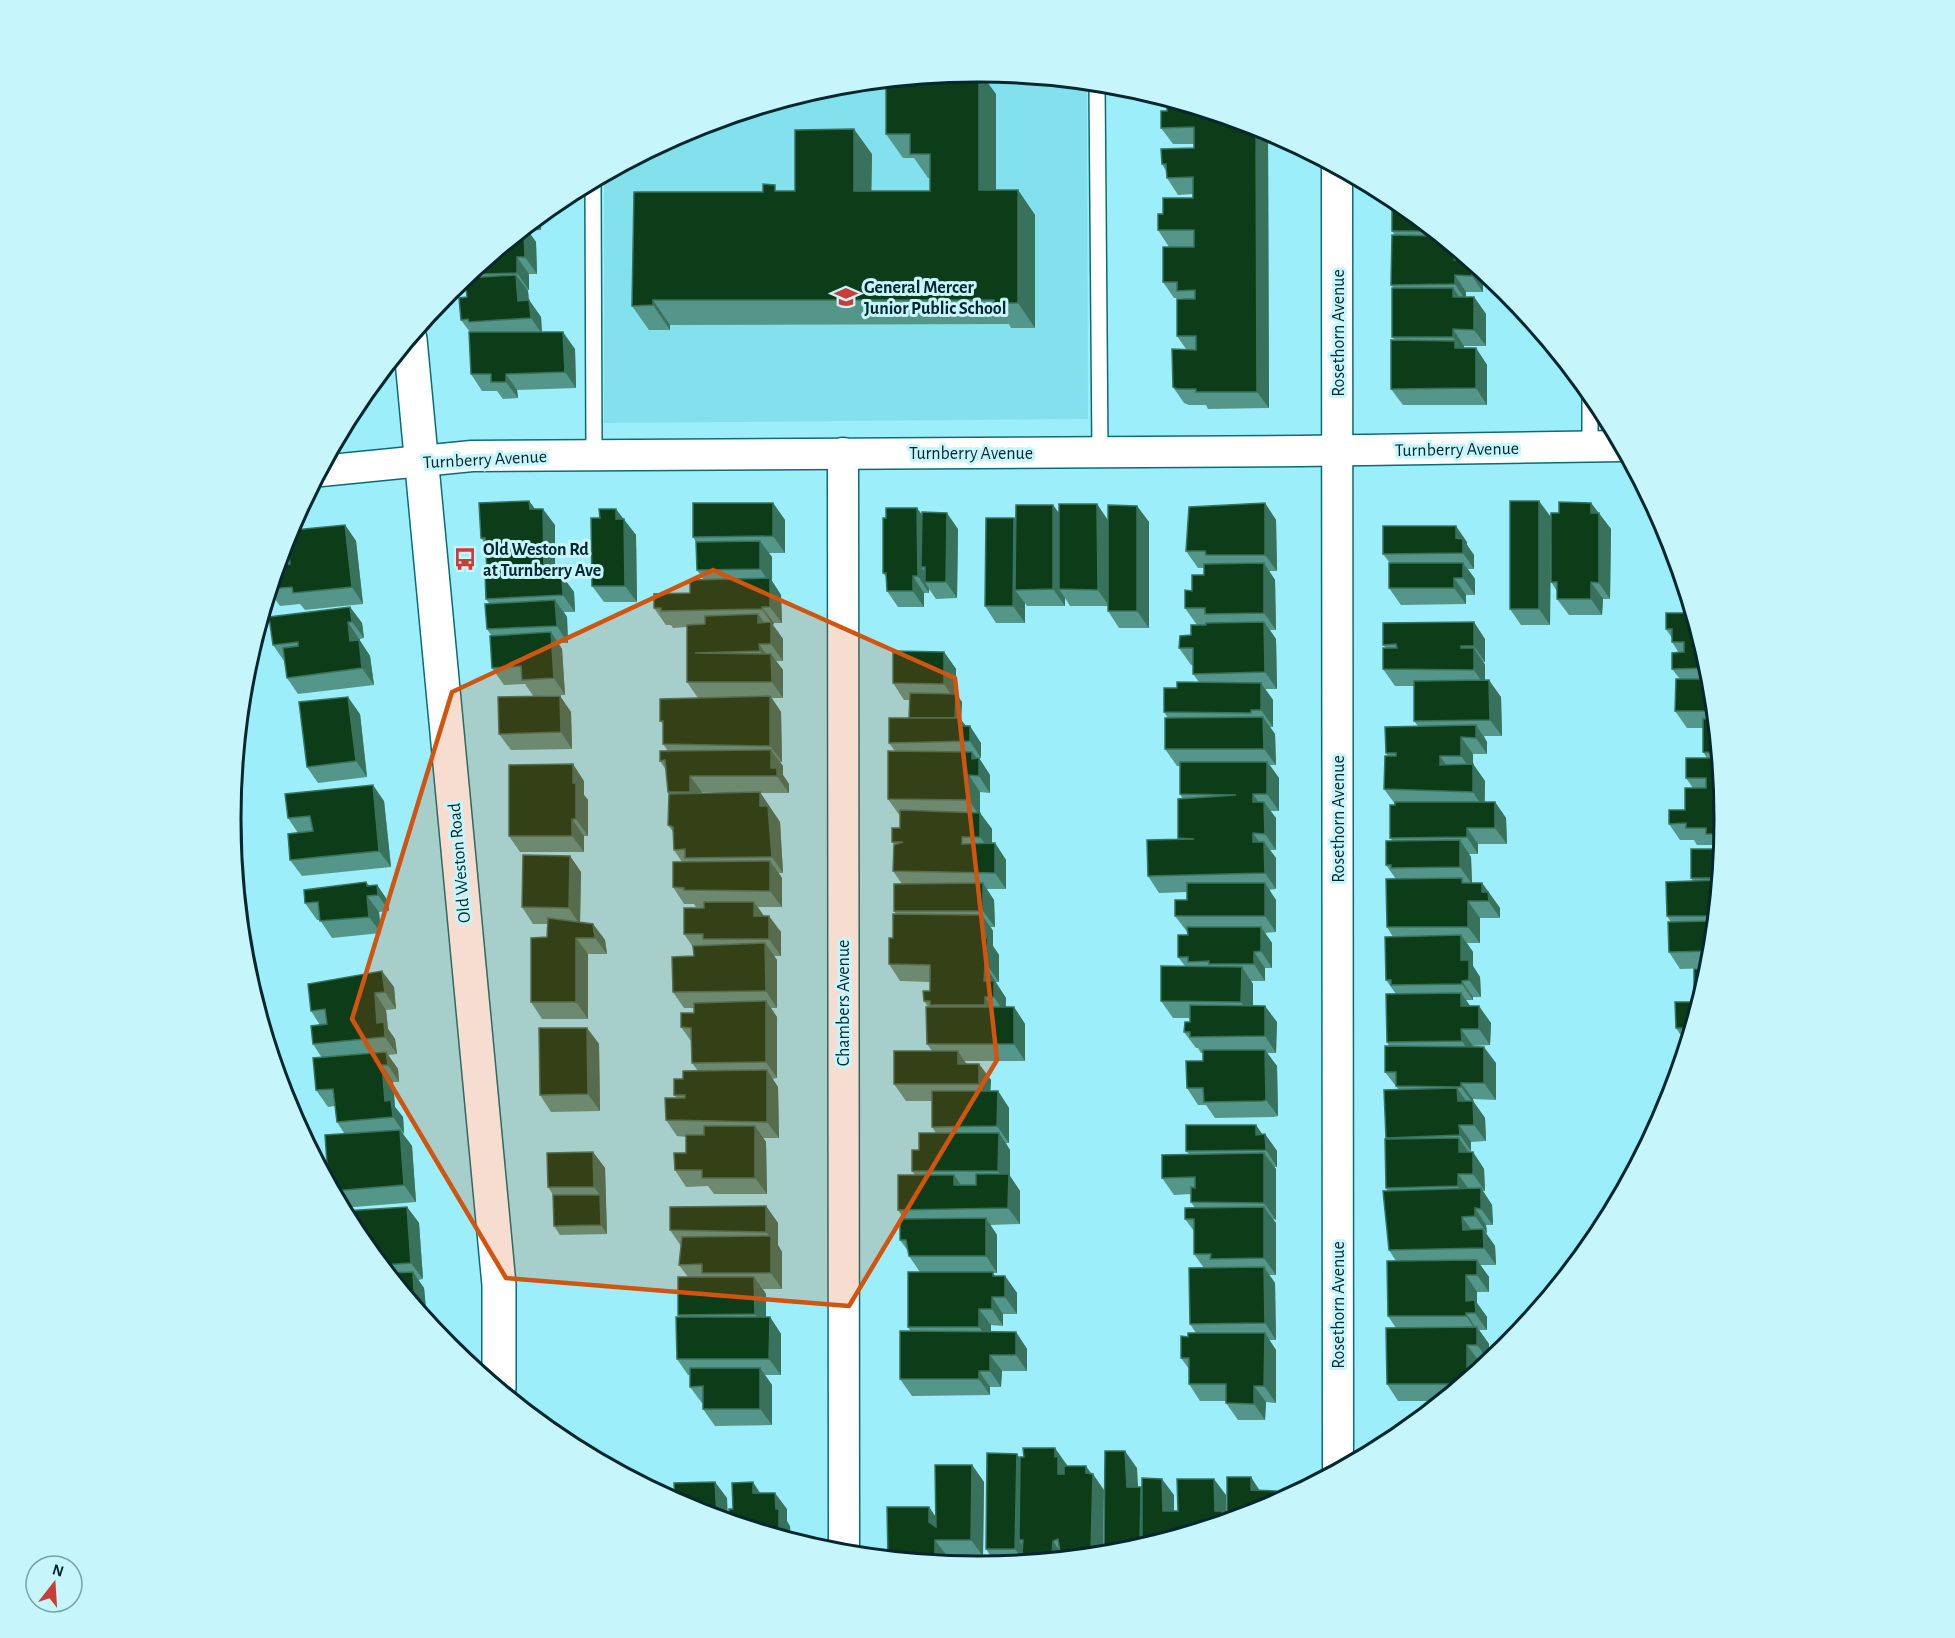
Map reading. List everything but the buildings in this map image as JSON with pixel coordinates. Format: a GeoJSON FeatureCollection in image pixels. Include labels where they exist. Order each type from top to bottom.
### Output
{"type":"FeatureCollection","features":[{"type":"Feature","properties":{"kind":"main road","name":"Old Weston Road"},"geometry":{"type":"LineString","coordinates":[[411,349],[499,1284],[500,1379]]}},
{"type":"Feature","properties":{"kind":"street","name":"Rosethorn Avenue"},"geometry":{"type":"LineString","coordinates":[[1337,176],[1338,1461]]}},
{"type":"Feature","properties":{"kind":"street","name":"Turnberry Avenue"},"geometry":{"type":"LineString","coordinates":[[329,470],[472,456],[1338,451],[1612,446]]}},
{"type":"Feature","properties":{"kind":"street","name":"Chambers Avenue"},"geometry":{"type":"LineString","coordinates":[[843,453],[844,1543]]}},
{"type":"Feature","properties":{"kind":"lane"},"geometry":{"type":"LineString","coordinates":[[1097,93],[1100,452]]}},
{"type":"Feature","properties":{"kind":"lane"},"geometry":{"type":"LineString","coordinates":[[592,192],[594,454]]}},
{"type":"Feature","properties":{"kind":"lane"},"geometry":{"type":"LineString","coordinates":[[1590,410],[1590,446]]}},
{"type":"Feature","properties":{"kind":"highlighted area"},"geometry":{"type":"Polygon","coordinates":[[[713,570],[955,678],[997,1060],[849,1306],[506,1278],[352,1019],[452,692],[713,570]]]}},
{"type":"Feature","properties":{"kind":"shaded area","name":"General Mercer Junior Public School"},"geometry":{"type":"Polygon","coordinates":[[[978,82],[1026,84],[1087,91],[1088,419],[604,423],[604,184],[652,158],[696,139],[787,108],[834,97],[929,84],[978,82]]]}},
{"type":"Feature","properties":{"kind":"place","name":"General Mercer Junior Public School"},"geometry":{"type":"Point","coordinates":[846,297]}},
{"type":"Feature","properties":{"kind":"place","name":"Old Weston Rd at Turnberry Ave"},"geometry":{"type":"Point","coordinates":[465,559]}}]}
